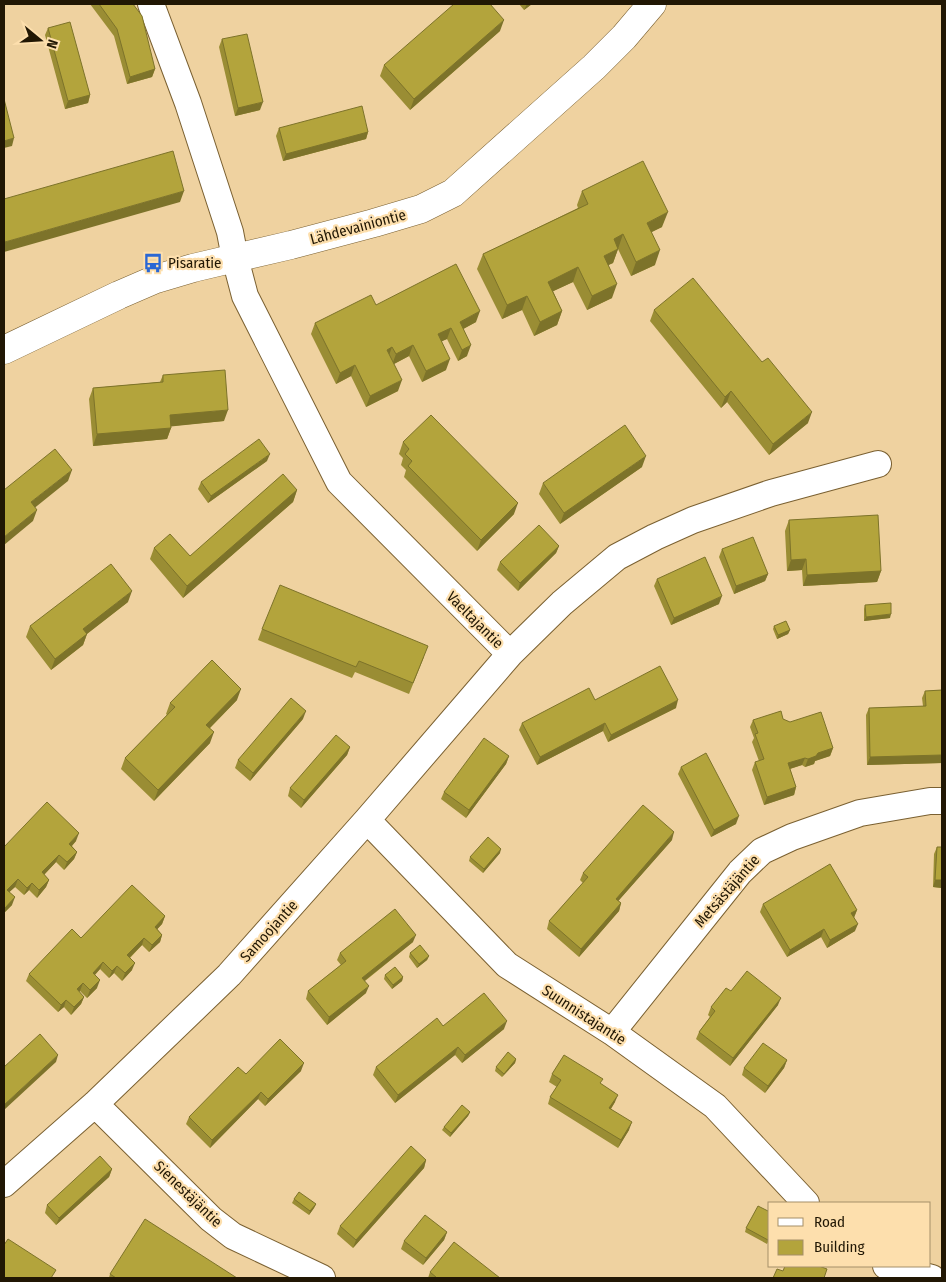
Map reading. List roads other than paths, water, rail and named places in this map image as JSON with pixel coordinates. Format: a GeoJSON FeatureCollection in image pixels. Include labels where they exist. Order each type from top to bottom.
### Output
{"type":"FeatureCollection","features":[{"type":"Feature","properties":{"kind":"street"},"geometry":{"type":"LineString","coordinates":[[151,4],[188,103],[230,232],[234,258]]}},
{"type":"Feature","properties":{"kind":"street","name":"Lähdevainiontie"},"geometry":{"type":"LineString","coordinates":[[4,350],[119,294],[156,279],[374,223],[421,209],[453,193],[594,67],[624,37],[652,4]]}},
{"type":"Feature","properties":{"kind":"street","name":"Vaeltajantie"},"geometry":{"type":"LineString","coordinates":[[234,258],[245,296],[339,482],[510,654],[562,603],[616,557],[654,537],[693,520],[771,493],[878,464]]}},
{"type":"Feature","properties":{"kind":"street","name":"Samoojantie"},"geometry":{"type":"LineString","coordinates":[[4,1184],[95,1104],[229,975],[367,820],[510,654]]}},
{"type":"Feature","properties":{"kind":"street","name":"Metsästäjäntie"},"geometry":{"type":"LineString","coordinates":[[612,1032],[740,872],[762,851],[792,837],[860,813],[930,801],[942,801]]}},
{"type":"Feature","properties":{"kind":"street","name":"Suunnistajantie"},"geometry":{"type":"LineString","coordinates":[[367,820],[507,965],[612,1032],[715,1106],[805,1202]]}},
{"type":"Feature","properties":{"kind":"street","name":"Sienestäjäntie"},"geometry":{"type":"LineString","coordinates":[[95,1104],[211,1219],[233,1236],[322,1278]]}},
{"type":"Feature","properties":{"kind":"street"},"geometry":{"type":"LineString","coordinates":[[890,1267],[932,1278]]}},
{"type":"Feature","properties":{"kind":"place","name":"Pisaratie"},"geometry":{"type":"Point","coordinates":[153,263]}}]}
